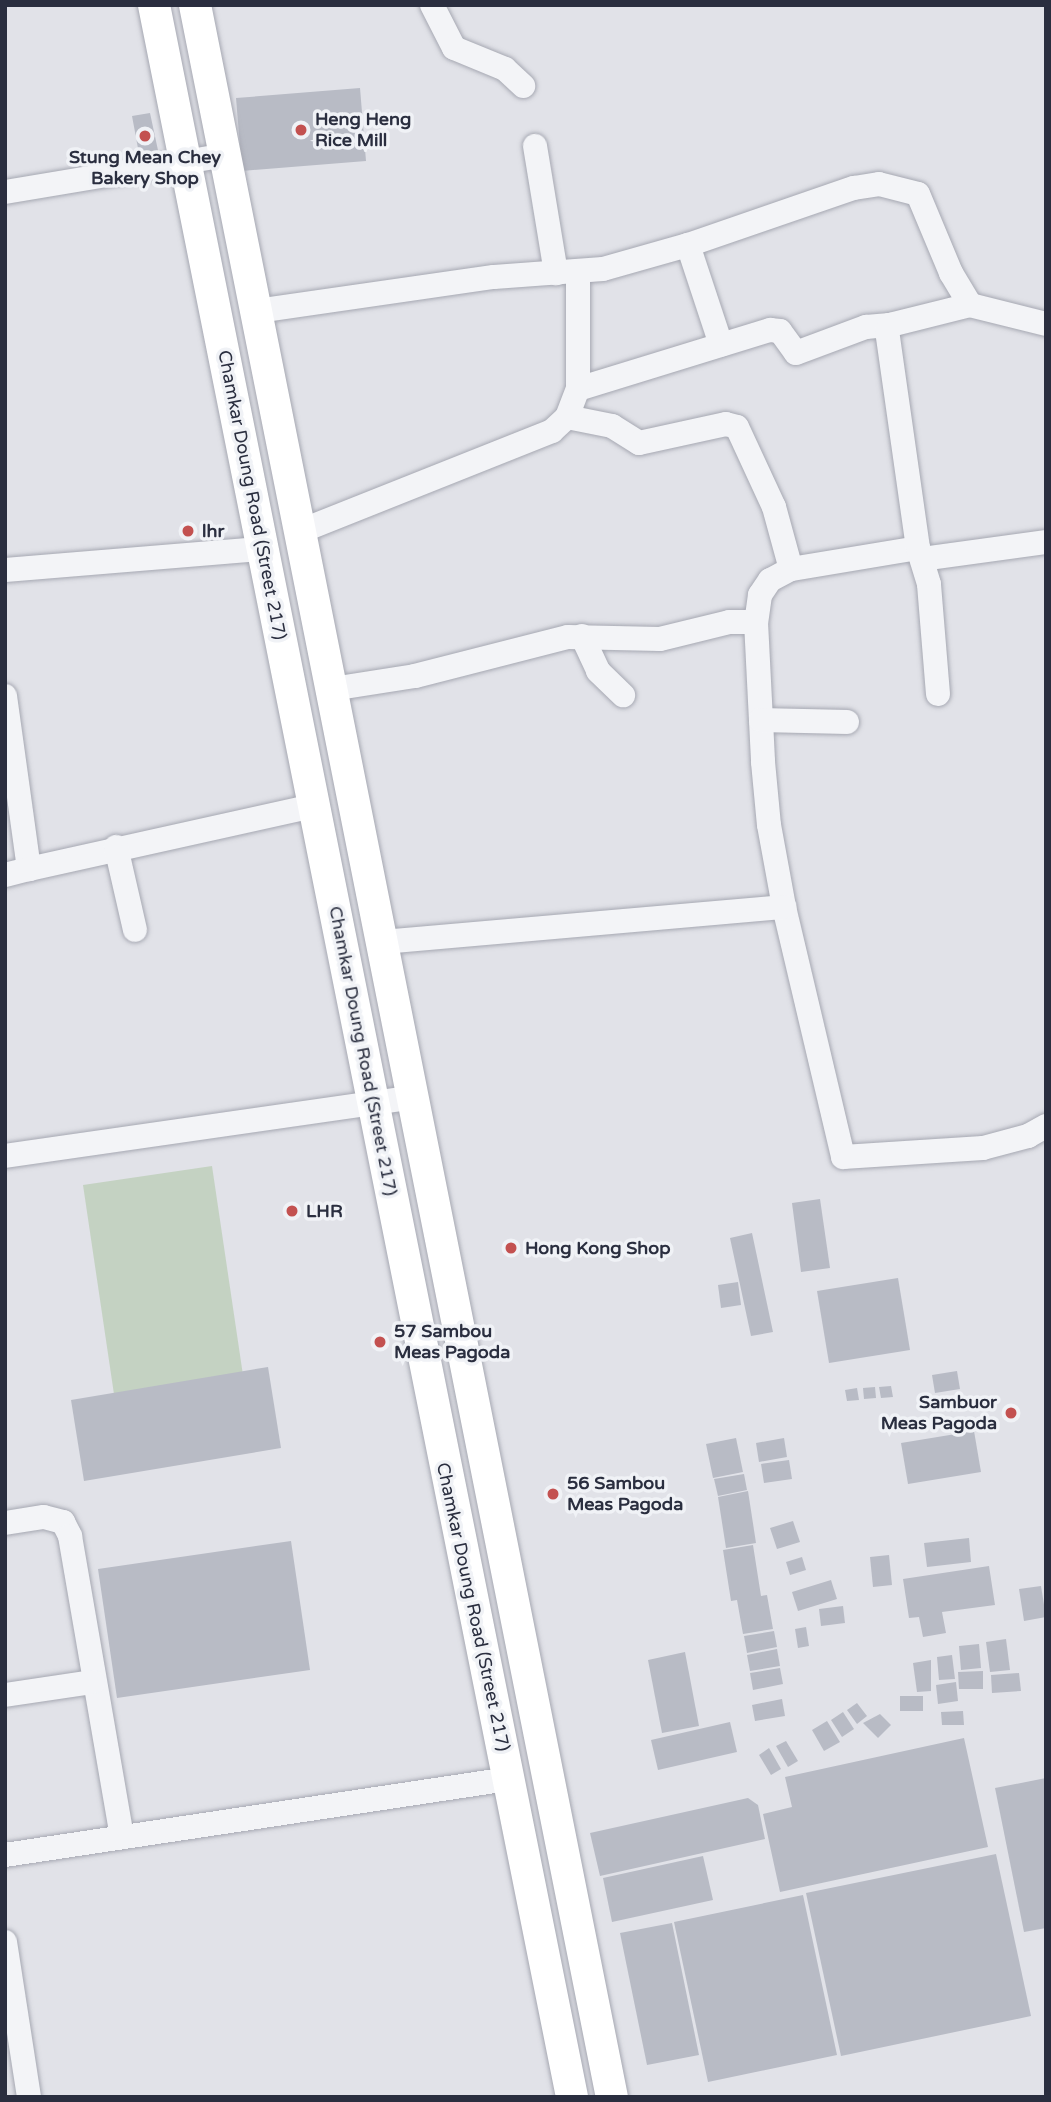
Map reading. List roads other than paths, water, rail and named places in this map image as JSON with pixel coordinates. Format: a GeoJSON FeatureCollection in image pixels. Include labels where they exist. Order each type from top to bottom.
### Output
{"type":"FeatureCollection","features":[{"type":"Feature","properties":{"kind":"main road","name":"Chamkar Doung Road (Street 217)"},"geometry":{"type":"LineString","coordinates":[[153,5],[572,2097]]}},
{"type":"Feature","properties":{"kind":"main road"},"geometry":{"type":"LineString","coordinates":[[195,5],[612,2097]]}},
{"type":"Feature","properties":{"kind":"street"},"geometry":{"type":"LineString","coordinates":[[432,5],[454,48],[505,69],[523,86]]}},
{"type":"Feature","properties":{"kind":"street"},"geometry":{"type":"LineString","coordinates":[[301,531],[519,448],[552,431],[567,417],[578,389],[567,272],[535,146]]}},
{"type":"Feature","properties":{"kind":"street"},"geometry":{"type":"LineString","coordinates":[[5,192],[225,155]]}},
{"type":"Feature","properties":{"kind":"street"},"geometry":{"type":"LineString","coordinates":[[257,311],[603,269],[688,245],[854,187],[898,186],[915,192],[926,205],[951,273],[970,305]]}},
{"type":"Feature","properties":{"kind":"street"},"geometry":{"type":"LineString","coordinates":[[688,245],[721,345]]}},
{"type":"Feature","properties":{"kind":"street"},"geometry":{"type":"LineString","coordinates":[[578,389],[774,329],[783,335],[790,351],[801,352],[866,327],[890,325],[970,305],[1046,324]]}},
{"type":"Feature","properties":{"kind":"street"},"geometry":{"type":"LineString","coordinates":[[890,325],[887,331],[920,554],[929,584],[938,694]]}},
{"type":"Feature","properties":{"kind":"street"},"geometry":{"type":"LineString","coordinates":[[567,417],[612,426],[639,443],[726,424],[737,428],[774,507],[791,569]]}},
{"type":"Feature","properties":{"kind":"street"},"geometry":{"type":"LineString","coordinates":[[1046,542],[791,569],[770,580],[760,595],[756,622],[769,825],[784,907],[843,1157],[982,1148],[1028,1136],[1046,1126]]}},
{"type":"Feature","properties":{"kind":"street"},"geometry":{"type":"LineString","coordinates":[[5,570],[263,549]]}},
{"type":"Feature","properties":{"kind":"street"},"geometry":{"type":"LineString","coordinates":[[332,689],[415,676],[582,636],[660,639],[729,622],[756,622]]}},
{"type":"Feature","properties":{"kind":"street"},"geometry":{"type":"LineString","coordinates":[[582,636],[598,671],[623,695]]}},
{"type":"Feature","properties":{"kind":"street"},"geometry":{"type":"LineString","coordinates":[[5,696],[17,872],[116,847],[314,806]]}},
{"type":"Feature","properties":{"kind":"street"},"geometry":{"type":"LineString","coordinates":[[761,720],[847,722]]}},
{"type":"Feature","properties":{"kind":"street"},"geometry":{"type":"LineString","coordinates":[[116,847],[135,930]]}},
{"type":"Feature","properties":{"kind":"street"},"geometry":{"type":"LineString","coordinates":[[383,942],[784,907]]}},
{"type":"Feature","properties":{"kind":"street"},"geometry":{"type":"LineString","coordinates":[[5,1157],[414,1097]]}},
{"type":"Feature","properties":{"kind":"street"},"geometry":{"type":"LineString","coordinates":[[5,1523],[44,1517],[63,1522],[70,1536],[93,1682],[122,1837]]}},
{"type":"Feature","properties":{"kind":"street"},"geometry":{"type":"LineString","coordinates":[[5,1695],[93,1682]]}},
{"type":"Feature","properties":{"kind":"street"},"geometry":{"type":"LineString","coordinates":[[5,1855],[508,1779]]}},
{"type":"Feature","properties":{"kind":"street"},"geometry":{"type":"LineString","coordinates":[[6,1952],[29,2097]]}},
{"type":"Feature","properties":{"kind":"place","name":"Heng Heng Rice Mill"},"geometry":{"type":"Point","coordinates":[301,130]}},
{"type":"Feature","properties":{"kind":"place","name":"Stung Mean Chey Bakery Shop"},"geometry":{"type":"Point","coordinates":[145,136]}},
{"type":"Feature","properties":{"kind":"place","name":"lhr"},"geometry":{"type":"Point","coordinates":[188,531]}},
{"type":"Feature","properties":{"kind":"place","name":"LHR"},"geometry":{"type":"Point","coordinates":[292,1211]}},
{"type":"Feature","properties":{"kind":"place","name":"Hong Kong Shop"},"geometry":{"type":"Point","coordinates":[511,1248]}},
{"type":"Feature","properties":{"kind":"place","name":"57 Sambou Meas Pagoda"},"geometry":{"type":"Point","coordinates":[380,1342]}},
{"type":"Feature","properties":{"kind":"place","name":"Sambuor Meas Pagoda"},"geometry":{"type":"Point","coordinates":[1011,1413]}},
{"type":"Feature","properties":{"kind":"place","name":"56 Sambou Meas Pagoda"},"geometry":{"type":"Point","coordinates":[553,1494]}}]}
